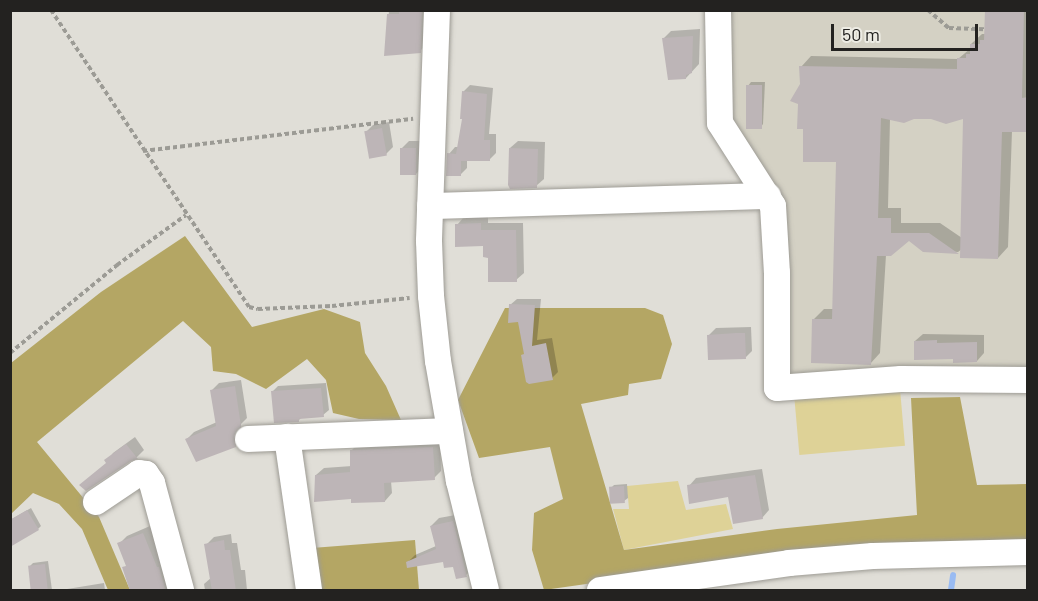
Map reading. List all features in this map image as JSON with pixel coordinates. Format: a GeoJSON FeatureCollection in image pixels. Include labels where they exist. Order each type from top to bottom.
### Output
{"type":"FeatureCollection","features":[{"type":"Feature","properties":{"kind":"street"},"geometry":{"type":"LineString","coordinates":[[437,10],[435,118],[430,206],[431,296],[438,361],[459,481],[486,591]]}},
{"type":"Feature","properties":{"kind":"street"},"geometry":{"type":"LineString","coordinates":[[718,10],[720,123],[773,206],[777,273],[777,388],[901,379],[1028,380]]}},
{"type":"Feature","properties":{"kind":"street"},"geometry":{"type":"LineString","coordinates":[[430,206],[768,196]]}},
{"type":"Feature","properties":{"kind":"street"},"geometry":{"type":"LineString","coordinates":[[248,439],[450,432]]}},
{"type":"Feature","properties":{"kind":"street"},"geometry":{"type":"LineString","coordinates":[[287,437],[309,591]]}},
{"type":"Feature","properties":{"kind":"street"},"geometry":{"type":"LineString","coordinates":[[96,502],[139,473],[146,474],[152,483],[181,591]]}},
{"type":"Feature","properties":{"kind":"street"},"geometry":{"type":"LineString","coordinates":[[600,591],[789,563],[873,556],[1028,552]]}},
{"type":"Feature","properties":{"kind":"path"},"geometry":{"type":"LineString","coordinates":[[51,10],[249,307],[258,309],[332,306],[431,296]]}},
{"type":"Feature","properties":{"kind":"path"},"geometry":{"type":"LineString","coordinates":[[928,10],[949,28],[984,29]]}},
{"type":"Feature","properties":{"kind":"path"},"geometry":{"type":"LineString","coordinates":[[143,151],[435,118]]}},
{"type":"Feature","properties":{"kind":"path"},"geometry":{"type":"LineString","coordinates":[[10,353],[117,265],[186,215]]}},
{"type":"Feature","properties":{"kind":"shaded area"},"geometry":{"type":"Polygon","coordinates":[[[726,11],[1027,11],[1027,371],[795,379],[788,373],[782,194],[726,121],[726,11]]]}},
{"type":"Feature","properties":{"kind":"shaded area"},"geometry":{"type":"Polygon","coordinates":[[[185,236],[252,327],[324,309],[360,322],[365,353],[386,386],[401,420],[359,419],[333,413],[326,380],[307,359],[266,389],[236,374],[213,371],[211,347],[183,321],[37,442],[99,517],[130,590],[108,590],[82,529],[59,504],[33,493],[11,514],[11,363],[101,292],[185,236]]]}},
{"type":"Feature","properties":{"kind":"shaded area"},"geometry":{"type":"Polygon","coordinates":[[[505,308],[645,308],[663,315],[672,344],[661,379],[629,384],[628,395],[581,404],[624,550],[777,529],[917,515],[911,398],[960,397],[977,485],[1027,484],[1027,546],[791,555],[544,590],[532,550],[534,513],[563,499],[550,447],[479,458],[458,400],[505,308]]]}},
{"type":"Feature","properties":{"kind":"shaded area"},"geometry":{"type":"Polygon","coordinates":[[[900,389],[905,446],[799,455],[794,398],[900,389]]]}},
{"type":"Feature","properties":{"kind":"shaded area"},"geometry":{"type":"Polygon","coordinates":[[[678,481],[686,510],[726,504],[733,529],[624,550],[613,509],[629,509],[627,486],[678,481]]]}},
{"type":"Feature","properties":{"kind":"shaded area"},"geometry":{"type":"Polygon","coordinates":[[[415,540],[419,590],[315,590],[312,548],[415,540]]]}},
{"type":"Feature","properties":{"kind":"building"},"geometry":{"type":"Polygon","coordinates":[[[985,10],[1024,10],[1022,98],[1028,97],[1028,132],[1002,132],[998,259],[960,258],[963,119],[946,124],[931,119],[914,119],[904,123],[881,118],[878,218],[891,218],[891,233],[929,233],[959,254],[923,252],[909,241],[891,256],[877,256],[871,365],[811,363],[812,319],[832,319],[836,162],[803,162],[803,129],[797,129],[798,104],[790,101],[800,84],[799,66],[957,69],[957,58],[966,58],[966,54],[970,54],[970,44],[980,44],[980,40],[984,40],[985,10]]]}},
{"type":"Feature","properties":{"kind":"building"},"geometry":{"type":"Polygon","coordinates":[[[399,11],[422,12],[421,53],[384,56],[387,14],[399,14],[399,11]]]}},
{"type":"Feature","properties":{"kind":"building"},"geometry":{"type":"Polygon","coordinates":[[[693,36],[692,73],[686,75],[686,79],[668,80],[662,38],[693,36]]]}},
{"type":"Feature","properties":{"kind":"building"},"geometry":{"type":"Polygon","coordinates":[[[746,85],[762,85],[762,129],[746,129],[746,85]]]}},
{"type":"Feature","properties":{"kind":"building"},"geometry":{"type":"Polygon","coordinates":[[[462,91],[487,94],[484,140],[490,140],[490,161],[461,161],[461,176],[446,176],[447,153],[456,154],[462,119],[460,119],[462,91]]]}},
{"type":"Feature","properties":{"kind":"building"},"geometry":{"type":"Polygon","coordinates":[[[382,128],[387,156],[369,159],[364,131],[382,128]]]}},
{"type":"Feature","properties":{"kind":"building"},"geometry":{"type":"Polygon","coordinates":[[[400,148],[416,148],[416,175],[400,175],[400,148]]]}},
{"type":"Feature","properties":{"kind":"building"},"geometry":{"type":"Polygon","coordinates":[[[509,148],[538,149],[537,188],[510,189],[508,185],[509,148]]]}},
{"type":"Feature","properties":{"kind":"building"},"geometry":{"type":"Polygon","coordinates":[[[481,223],[481,230],[516,230],[517,282],[488,282],[488,258],[483,257],[483,246],[455,247],[455,224],[481,223]]]}},
{"type":"Feature","properties":{"kind":"building"},"geometry":{"type":"Polygon","coordinates":[[[509,304],[535,305],[532,346],[546,343],[553,380],[529,384],[526,382],[518,322],[508,323],[509,304]]]}},
{"type":"Feature","properties":{"kind":"building"},"geometry":{"type":"Polygon","coordinates":[[[745,333],[746,359],[708,360],[707,335],[745,333]]]}},
{"type":"Feature","properties":{"kind":"building"},"geometry":{"type":"Polygon","coordinates":[[[937,340],[937,343],[977,342],[977,362],[953,363],[953,359],[914,360],[914,341],[937,340]]]}},
{"type":"Feature","properties":{"kind":"building"},"geometry":{"type":"Polygon","coordinates":[[[235,386],[241,426],[235,433],[236,447],[196,462],[185,439],[216,426],[210,390],[235,386]]]}},
{"type":"Feature","properties":{"kind":"building"},"geometry":{"type":"Polygon","coordinates":[[[321,388],[324,417],[299,419],[299,422],[274,423],[271,391],[321,388]]]}},
{"type":"Feature","properties":{"kind":"building"},"geometry":{"type":"Polygon","coordinates":[[[126,444],[138,459],[131,461],[86,491],[79,485],[106,463],[104,460],[126,444]]]}},
{"type":"Feature","properties":{"kind":"building"},"geometry":{"type":"Polygon","coordinates":[[[433,447],[435,480],[384,483],[385,502],[351,503],[351,499],[314,502],[315,475],[350,472],[350,450],[433,447]]]}},
{"type":"Feature","properties":{"kind":"building"},"geometry":{"type":"Polygon","coordinates":[[[755,475],[763,519],[733,524],[728,497],[689,504],[687,485],[755,475]]]}},
{"type":"Feature","properties":{"kind":"building"},"geometry":{"type":"Polygon","coordinates":[[[624,486],[625,503],[610,504],[609,487],[624,486]]]}},
{"type":"Feature","properties":{"kind":"building"},"geometry":{"type":"Polygon","coordinates":[[[27,510],[39,530],[10,547],[10,520],[27,510]]]}},
{"type":"Feature","properties":{"kind":"building"},"geometry":{"type":"Polygon","coordinates":[[[453,521],[467,577],[456,579],[453,567],[444,568],[443,562],[407,568],[406,562],[436,549],[430,526],[453,521]]]}},
{"type":"Feature","properties":{"kind":"building"},"geometry":{"type":"Polygon","coordinates":[[[143,533],[157,567],[159,567],[166,591],[130,591],[122,567],[126,566],[117,543],[143,533]]]}},
{"type":"Feature","properties":{"kind":"building"},"geometry":{"type":"Polygon","coordinates":[[[224,540],[225,550],[230,550],[236,591],[212,591],[204,544],[224,540]]]}},
{"type":"Feature","properties":{"kind":"building"},"geometry":{"type":"Polygon","coordinates":[[[45,564],[48,590],[31,590],[28,566],[45,564]]]}},
{"type":"Feature","properties":{"kind":"waterway"},"geometry":{"type":"LineString","coordinates":[[951,590],[953,575]]}}]}
